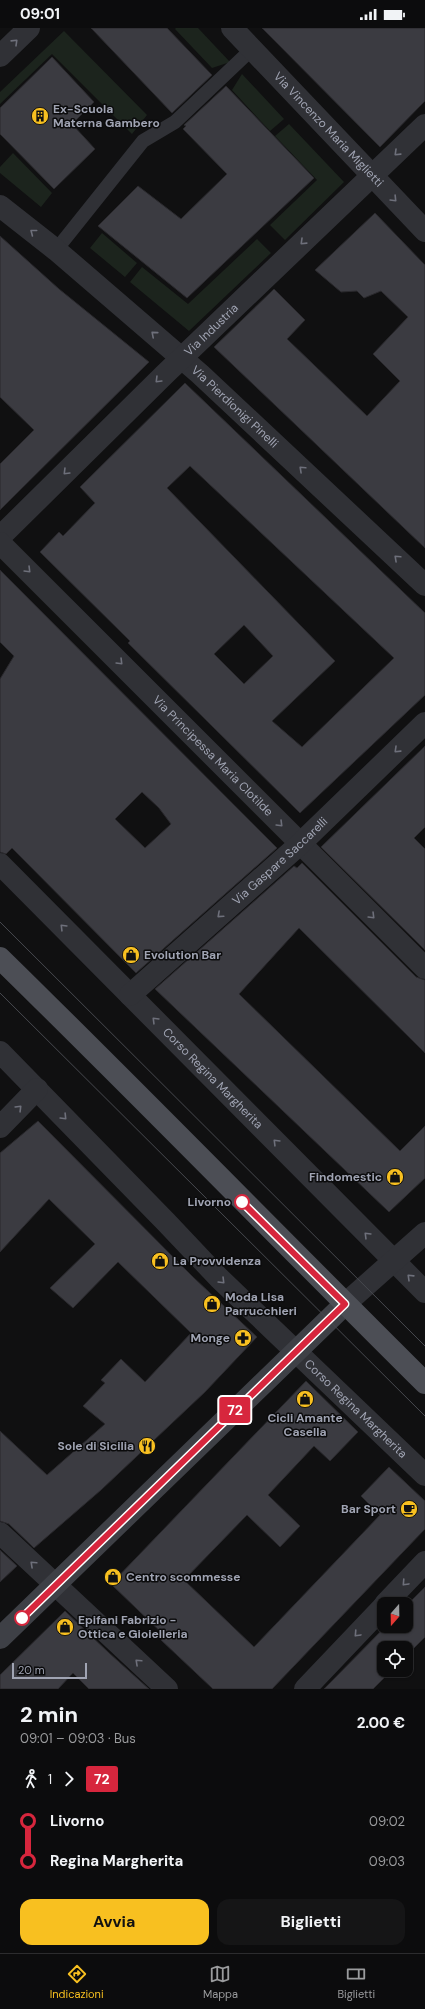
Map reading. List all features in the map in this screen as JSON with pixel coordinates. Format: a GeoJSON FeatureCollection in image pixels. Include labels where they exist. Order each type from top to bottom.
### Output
{"type":"FeatureCollection","features":[{"type":"Feature","properties":{"kind":"main road"},"geometry":{"type":"LineString","coordinates":[[0,958],[109,1064],[425,1384]]}},
{"type":"Feature","properties":{"kind":"street"},"geometry":{"type":"LineString","coordinates":[[0,56],[29,28]]}},
{"type":"Feature","properties":{"kind":"street","name":"Via Vincenzo Maria Miglietti"},"geometry":{"type":"LineString","coordinates":[[232,28],[425,231]]}},
{"type":"Feature","properties":{"kind":"street","name":"Via Industria"},"geometry":{"type":"LineString","coordinates":[[0,537],[182,358],[425,125]]}},
{"type":"Feature","properties":{"kind":"street","name":"Via Pierdionigi Pinelli"},"geometry":{"type":"LineString","coordinates":[[0,206],[56,250],[182,358],[425,585]]}},
{"type":"Feature","properties":{"kind":"street","name":"Via Principessa Maria Clotilde"},"geometry":{"type":"LineString","coordinates":[[0,543],[425,968]]}},
{"type":"Feature","properties":{"kind":"street","name":"Via Gaspare Saccarelli"},"geometry":{"type":"LineString","coordinates":[[130,995],[300,844],[425,723]]}},
{"type":"Feature","properties":{"kind":"street","name":"Corso Regina Margherita"},"geometry":{"type":"LineString","coordinates":[[0,864],[425,1292]]}},
{"type":"Feature","properties":{"kind":"street","name":"Corso Regina Margherita"},"geometry":{"type":"LineString","coordinates":[[0,1052],[219,1278],[425,1475]]}},
{"type":"Feature","properties":{"kind":"street"},"geometry":{"type":"LineString","coordinates":[[0,1126],[36,1089]]}},
{"type":"Feature","properties":{"kind":"street"},"geometry":{"type":"LineString","coordinates":[[0,1638],[345,1304],[425,1233]]}},
{"type":"Feature","properties":{"kind":"street"},"geometry":{"type":"LineString","coordinates":[[0,1533],[167,1689]]}},
{"type":"Feature","properties":{"kind":"street"},"geometry":{"type":"LineString","coordinates":[[392,1597],[425,1562]]}},
{"type":"Feature","properties":{"kind":"street"},"geometry":{"type":"LineString","coordinates":[[305,1689],[377,1613]]}},
{"type":"Feature","properties":{"kind":"lane"},"geometry":{"type":"LineString","coordinates":[[56,250],[143,141],[174,122],[252,49]]}},
{"type":"Feature","properties":{"kind":"shaded area"},"geometry":{"type":"Polygon","coordinates":[[[198,28],[230,62],[212,68],[175,29],[198,28]]]}},
{"type":"Feature","properties":{"kind":"shaded area"},"geometry":{"type":"Polygon","coordinates":[[[64,31],[147,115],[132,134],[52,54],[0,104],[0,92],[64,31]]]}},
{"type":"Feature","properties":{"kind":"shaded area"},"geometry":{"type":"Polygon","coordinates":[[[242,74],[284,119],[270,131],[232,90],[242,74]]]}},
{"type":"Feature","properties":{"kind":"shaded area"},"geometry":{"type":"Polygon","coordinates":[[[289,124],[344,182],[285,240],[270,225],[317,180],[275,136],[289,124]]]}},
{"type":"Feature","properties":{"kind":"shaded area"},"geometry":{"type":"Polygon","coordinates":[[[13,153],[52,193],[41,207],[0,173],[0,167],[13,153]]]}},
{"type":"Feature","properties":{"kind":"shaded area"},"geometry":{"type":"Polygon","coordinates":[[[102,233],[137,263],[125,277],[90,248],[102,233]]]}},
{"type":"Feature","properties":{"kind":"shaded area"},"geometry":{"type":"Polygon","coordinates":[[[257,239],[271,253],[189,331],[130,282],[142,267],[188,304],[257,239]]]}},
{"type":"Feature","properties":{"kind":"building"},"geometry":{"type":"Polygon","coordinates":[[[91,28],[167,28],[212,75],[172,113],[91,28]]]}},
{"type":"Feature","properties":{"kind":"building"},"geometry":{"type":"Polygon","coordinates":[[[262,28],[425,28],[425,101],[380,147],[262,28]]]}},
{"type":"Feature","properties":{"kind":"building","name":"Ex-Scuola Materna Gambero"},"geometry":{"type":"Polygon","coordinates":[[[52,57],[94,102],[72,124],[95,149],[54,189],[0,134],[0,108],[52,57]]]}},
{"type":"Feature","properties":{"kind":"building"},"geometry":{"type":"Polygon","coordinates":[[[226,86],[314,178],[187,298],[98,226],[138,186],[181,219],[227,174],[183,129],[186,126],[184,125],[226,86]]]}},
{"type":"Feature","properties":{"kind":"building"},"geometry":{"type":"Polygon","coordinates":[[[375,213],[425,265],[425,548],[214,347],[274,289],[305,320],[287,339],[367,416],[400,381],[373,354],[408,317],[381,291],[364,298],[357,291],[341,292],[315,270],[375,213]]]}},
{"type":"Feature","properties":{"kind":"building"},"geometry":{"type":"Polygon","coordinates":[[[0,236],[59,289],[149,362],[0,510],[0,464],[34,430],[0,397],[0,236]]]}},
{"type":"Feature","properties":{"kind":"building"},"geometry":{"type":"Polygon","coordinates":[[[185,383],[425,613],[425,695],[300,813],[128,643],[130,641],[40,552],[59,532],[63,536],[95,503],[80,487],[185,383]],[[190,466],[167,488],[335,661],[272,721],[302,747],[394,658],[190,466]],[[244,625],[214,654],[244,684],[273,656],[244,625]]]}},
{"type":"Feature","properties":{"kind":"building"},"geometry":{"type":"Polygon","coordinates":[[[0,570],[277,848],[136,973],[12,848],[6,854],[0,852],[0,679],[14,656],[0,642],[0,570]],[[142,792],[115,819],[145,848],[171,824],[159,808],[142,792]]]}},
{"type":"Feature","properties":{"kind":"building"},"geometry":{"type":"Polygon","coordinates":[[[425,746],[425,827],[414,838],[425,849],[425,950],[321,847],[425,746]]]}},
{"type":"Feature","properties":{"kind":"building"},"geometry":{"type":"Polygon","coordinates":[[[302,863],[416,977],[425,980],[425,1053],[299,928],[239,994],[400,1151],[425,1126],[425,1178],[389,1212],[155,989],[294,866],[297,868],[302,863]]]}},
{"type":"Feature","properties":{"kind":"building"},"geometry":{"type":"Polygon","coordinates":[[[38,1121],[193,1277],[257,1337],[205,1392],[101,1490],[34,1548],[9,1524],[0,1521],[0,1431],[47,1475],[105,1424],[83,1406],[105,1383],[101,1380],[121,1359],[145,1382],[191,1333],[118,1262],[73,1308],[50,1288],[95,1244],[49,1199],[0,1252],[0,1153],[38,1121]]]}},
{"type":"Feature","properties":{"kind":"building"},"geometry":{"type":"Polygon","coordinates":[[[306,1381],[358,1432],[330,1461],[314,1446],[268,1495],[300,1526],[280,1547],[247,1515],[184,1580],[254,1647],[380,1515],[361,1496],[389,1467],[425,1501],[425,1529],[272,1689],[213,1689],[161,1640],[165,1636],[111,1584],[306,1381]]]}},
{"type":"Feature","properties":{"kind":"building"},"geometry":{"type":"Polygon","coordinates":[[[0,1550],[17,1566],[0,1582],[0,1550]]]}},
{"type":"Feature","properties":{"kind":"building"},"geometry":{"type":"Polygon","coordinates":[[[425,1587],[425,1637],[413,1649],[413,1641],[377,1641],[377,1677],[385,1677],[373,1689],[324,1689],[379,1633],[413,1633],[413,1599],[425,1587]]]}},
{"type":"Feature","properties":{"kind":"building"},"geometry":{"type":"Polygon","coordinates":[[[65,1611],[149,1689],[89,1689],[73,1673],[58,1689],[0,1689],[0,1675],[65,1611]]]}},
{"type":"Feature","properties":{"kind":"tram line"},"geometry":{"type":"LineString","coordinates":[[0,922],[425,1346]]}},
{"type":"Feature","properties":{"kind":"tram line"},"geometry":{"type":"LineString","coordinates":[[0,993],[425,1416]]}},
{"type":"Feature","properties":{"kind":"bus line","name":"72"},"geometry":{"type":"LineString","coordinates":[[22,1618],[345,1304],[242,1202]]}},
{"type":"Feature","properties":{"kind":"place","name":"Ex-Scuola Materna Gambero"},"geometry":{"type":"Point","coordinates":[40,116]}},
{"type":"Feature","properties":{"kind":"place","name":"Evolution Bar"},"geometry":{"type":"Point","coordinates":[131,955]}},
{"type":"Feature","properties":{"kind":"place","name":"Findomestic"},"geometry":{"type":"Point","coordinates":[395,1177]}},
{"type":"Feature","properties":{"kind":"place","name":"Livorno"},"geometry":{"type":"Point","coordinates":[242,1202]}},
{"type":"Feature","properties":{"kind":"place","name":"La Provvidenza"},"geometry":{"type":"Point","coordinates":[160,1261]}},
{"type":"Feature","properties":{"kind":"place","name":"Moda Lisa Parrucchieri"},"geometry":{"type":"Point","coordinates":[212,1304]}},
{"type":"Feature","properties":{"kind":"place","name":"Monge"},"geometry":{"type":"Point","coordinates":[243,1338]}},
{"type":"Feature","properties":{"kind":"place","name":"Cicli Amante Casella"},"geometry":{"type":"Point","coordinates":[305,1399]}},
{"type":"Feature","properties":{"kind":"place","name":"Sole di Sicilia"},"geometry":{"type":"Point","coordinates":[147,1446]}},
{"type":"Feature","properties":{"kind":"place","name":"Bar Sport"},"geometry":{"type":"Point","coordinates":[409,1509]}},
{"type":"Feature","properties":{"kind":"place","name":"Centro scommesse"},"geometry":{"type":"Point","coordinates":[113,1577]}},
{"type":"Feature","properties":{"kind":"place","name":"Epifani Fabrizio - Ottica e Gioielleria"},"geometry":{"type":"Point","coordinates":[65,1627]}}]}
